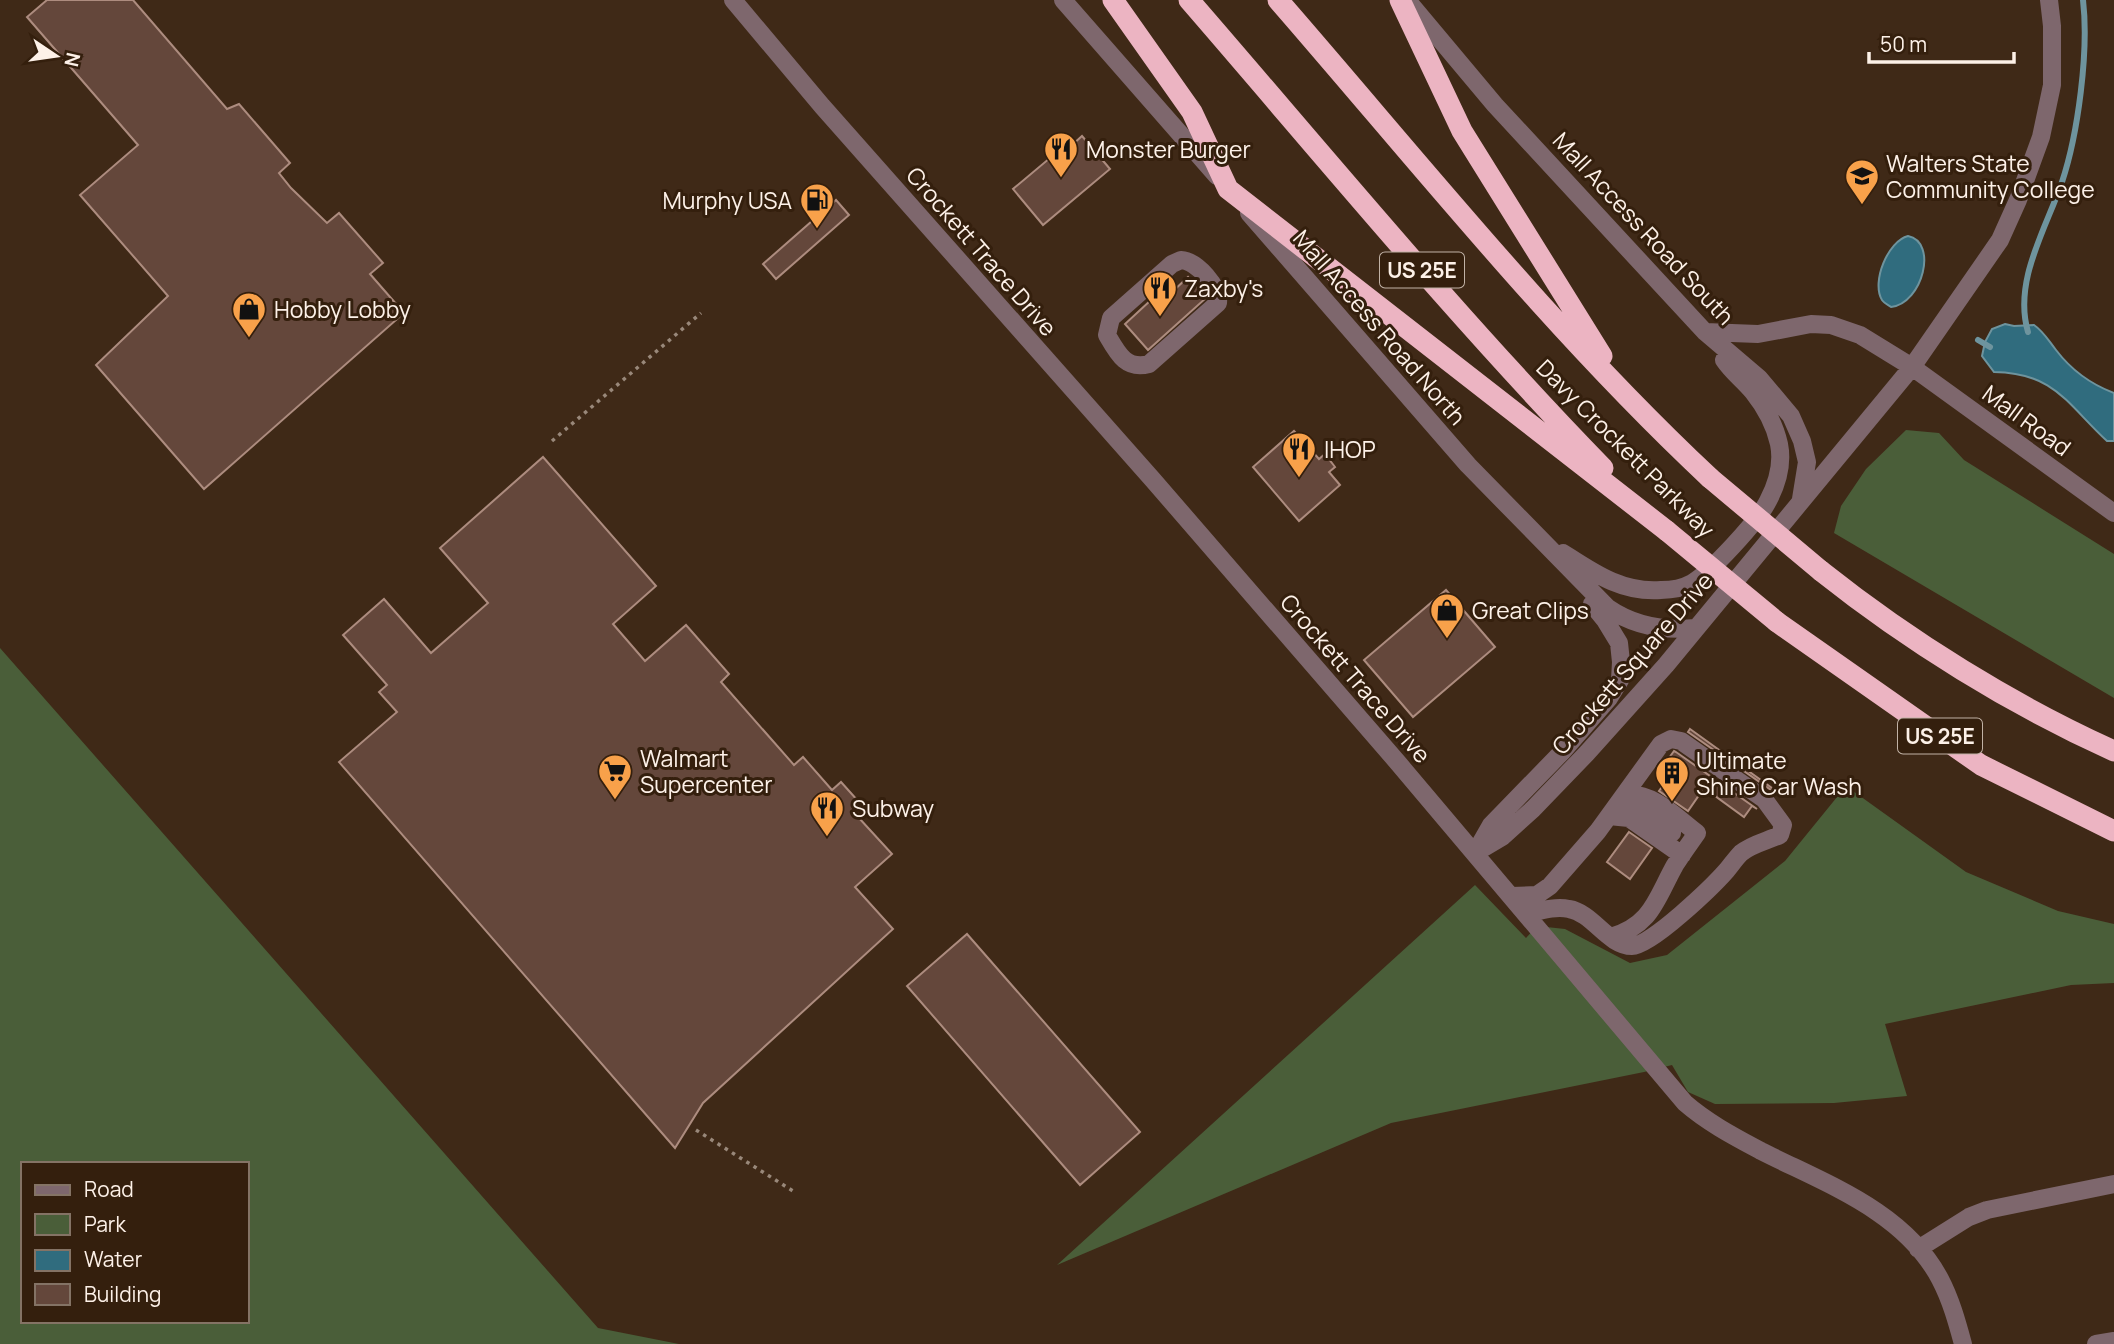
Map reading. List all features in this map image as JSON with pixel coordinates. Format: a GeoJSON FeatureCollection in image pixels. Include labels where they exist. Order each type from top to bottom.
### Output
{"type":"FeatureCollection","features":[{"type":"Feature","properties":{"kind":"highway"},"geometry":{"type":"LineString","coordinates":[[1113,0],[1192,112],[1228,189],[1667,531]]}},
{"type":"Feature","properties":{"kind":"highway","name":"Davy Crockett Parkway"},"geometry":{"type":"LineString","coordinates":[[1189,0],[1473,327],[1555,418],[1667,531],[1777,622],[1982,765],[2114,831]]}},
{"type":"Feature","properties":{"kind":"highway","name":"Davy Crockett Parkway"},"geometry":{"type":"LineString","coordinates":[[1278,0],[1483,239],[1629,400],[1710,478],[1821,571],[1897,627],[2009,696],[2114,751]]}},
{"type":"Feature","properties":{"kind":"highway"},"geometry":{"type":"LineString","coordinates":[[1400,0],[1462,131],[1629,400]]}},
{"type":"Feature","properties":{"kind":"street","name":"Crockett Trace Drive"},"geometry":{"type":"LineString","coordinates":[[733,0],[822,106],[1153,480],[1512,895],[1673,1089],[1698,1114],[1879,1212],[1902,1231],[1930,1263],[1945,1291],[1963,1344]]}},
{"type":"Feature","properties":{"kind":"street","name":"Mall Access Road North"},"geometry":{"type":"LineString","coordinates":[[1063,0],[1385,372],[1539,539],[1608,608],[1636,623],[1663,628],[1696,628]]}},
{"type":"Feature","properties":{"kind":"street","name":"Mall Access Road South"},"geometry":{"type":"LineString","coordinates":[[1408,0],[1495,105],[1705,332],[1759,378],[1791,416],[1802,441],[1807,462],[1800,502]]}},
{"type":"Feature","properties":{"kind":"street","name":"Crockett Square Drive"},"geometry":{"type":"LineString","coordinates":[[1475,853],[1503,837],[1533,809],[1587,753],[1696,628],[1912,367],[2000,240],[2041,137],[2052,85],[2053,26],[2049,0]]}},
{"type":"Feature","properties":{"kind":"street"},"geometry":{"type":"LineString","coordinates":[[1189,259],[1217,292],[1218,303],[1149,364],[1139,367],[1131,365],[1107,335],[1111,318],[1171,264],[1189,259]]}},
{"type":"Feature","properties":{"kind":"street","name":"Mall Road"},"geometry":{"type":"LineString","coordinates":[[1705,332],[1758,334],[1811,324],[1831,325],[1860,335],[1912,367],[2114,513]]}},
{"type":"Feature","properties":{"kind":"street"},"geometry":{"type":"LineString","coordinates":[[1539,539],[1594,573],[1625,587],[1642,590],[1676,589],[1690,585],[1705,574],[1767,504],[1780,470],[1781,456],[1771,420],[1754,393],[1727,365],[1705,332]]}},
{"type":"Feature","properties":{"kind":"street","name":"Crockett Square Drive"},"geometry":{"type":"LineString","coordinates":[[1475,853],[1491,825],[1562,752],[1609,698],[1620,680],[1619,643],[1613,631],[1539,539]]}},
{"type":"Feature","properties":{"kind":"street"},"geometry":{"type":"LineString","coordinates":[[1512,895],[1537,895],[1550,886],[1617,805],[1661,744],[1671,739],[1681,741],[1764,799],[1783,825],[1780,835],[1741,854],[1660,932],[1636,946],[1619,944],[1572,909],[1547,909],[1527,914]]}},
{"type":"Feature","properties":{"kind":"street"},"geometry":{"type":"LineString","coordinates":[[1611,937],[1630,932],[1644,920],[1698,833],[1652,800],[1633,794],[1617,805]]}},
{"type":"Feature","properties":{"kind":"street"},"geometry":{"type":"LineString","coordinates":[[1617,805],[1629,818],[1686,850]]}},
{"type":"Feature","properties":{"kind":"street"},"geometry":{"type":"LineString","coordinates":[[1918,1249],[1969,1217],[1987,1210],[2114,1184]]}},
{"type":"Feature","properties":{"kind":"street"},"geometry":{"type":"LineString","coordinates":[[2096,1344],[2114,1341]]}},
{"type":"Feature","properties":{"kind":"path"},"geometry":{"type":"LineString","coordinates":[[552,441],[701,313]]}},
{"type":"Feature","properties":{"kind":"path"},"geometry":{"type":"LineString","coordinates":[[696,1130],[793,1191]]}},
{"type":"Feature","properties":{"kind":"green space"},"geometry":{"type":"Polygon","coordinates":[[[1906,430],[1939,433],[1964,460],[2114,554],[2114,698],[1834,533],[1841,506],[1866,469],[1906,430]]]}},
{"type":"Feature","properties":{"kind":"green space"},"geometry":{"type":"Polygon","coordinates":[[[0,648],[598,1328],[679,1344],[0,1344],[0,648]]]}},
{"type":"Feature","properties":{"kind":"green space"},"geometry":{"type":"Polygon","coordinates":[[[1846,786],[1966,872],[2058,911],[2114,924],[2114,983],[2071,985],[1885,1024],[1907,1096],[1834,1103],[1715,1104],[1688,1092],[1672,1065],[1391,1123],[1057,1265],[1475,885],[1526,938],[1537,926],[1565,929],[1630,963],[1667,955],[1785,861],[1846,786]]]}},
{"type":"Feature","properties":{"kind":"water"},"geometry":{"type":"Polygon","coordinates":[[[1908,236],[1917,241],[1923,249],[1923,272],[1911,295],[1902,303],[1891,307],[1883,301],[1879,292],[1880,273],[1894,246],[1908,236]]]}},
{"type":"Feature","properties":{"kind":"water"},"geometry":{"type":"Polygon","coordinates":[[[2005,324],[2034,325],[2075,370],[2089,381],[2114,393],[2114,441],[2107,441],[2070,403],[2046,385],[2032,378],[1994,372],[1982,356],[1985,342],[1992,329],[2005,324]]]}},
{"type":"Feature","properties":{"kind":"building"},"geometry":{"type":"Polygon","coordinates":[[[47,0],[133,0],[227,109],[239,104],[290,163],[279,173],[291,188],[327,223],[339,213],[383,263],[370,274],[404,313],[204,489],[96,365],[168,296],[80,195],[138,145],[27,17],[47,0]]]}},
{"type":"Feature","properties":{"kind":"building","name":"Monster Burger"},"geometry":{"type":"Polygon","coordinates":[[[1082,136],[1110,169],[1043,225],[1013,189],[1069,142],[1072,145],[1082,136]]]}},
{"type":"Feature","properties":{"kind":"building","name":"Murphy USA"},"geometry":{"type":"Polygon","coordinates":[[[836,200],[849,215],[776,279],[763,264],[836,200]]]}},
{"type":"Feature","properties":{"kind":"building","name":"Zaxby's"},"geometry":{"type":"Polygon","coordinates":[[[1188,277],[1206,298],[1148,350],[1125,324],[1164,288],[1170,294],[1188,277]]]}},
{"type":"Feature","properties":{"kind":"building","name":"IHOP"},"geometry":{"type":"Polygon","coordinates":[[[1294,431],[1319,459],[1325,454],[1335,467],[1329,472],[1340,485],[1299,521],[1253,467],[1294,431]]]}},
{"type":"Feature","properties":{"kind":"building","name":"Walmart Supercenter"},"geometry":{"type":"Polygon","coordinates":[[[543,457],[656,586],[613,624],[645,661],[686,625],[729,674],[721,682],[794,765],[803,757],[832,790],[841,782],[867,811],[859,818],[892,854],[855,887],[893,929],[703,1103],[675,1148],[339,762],[397,712],[379,692],[387,685],[343,635],[384,599],[431,653],[488,603],[440,548],[543,457]]]}},
{"type":"Feature","properties":{"kind":"building"},"geometry":{"type":"Polygon","coordinates":[[[1446,590],[1495,647],[1413,717],[1364,660],[1446,590]]]}},
{"type":"Feature","properties":{"kind":"building"},"geometry":{"type":"Polygon","coordinates":[[[1690,729],[1772,788],[1771,790],[1688,732],[1690,729]]]}},
{"type":"Feature","properties":{"kind":"building"},"geometry":{"type":"Polygon","coordinates":[[[1674,751],[1757,809],[1752,806],[1744,817],[1704,788],[1688,811],[1659,791],[1678,765],[1669,758],[1674,751]]]}},
{"type":"Feature","properties":{"kind":"building"},"geometry":{"type":"Polygon","coordinates":[[[1629,832],[1652,848],[1630,879],[1607,862],[1629,832]]]}},
{"type":"Feature","properties":{"kind":"building"},"geometry":{"type":"Polygon","coordinates":[[[967,934],[1140,1132],[1080,1185],[907,986],[967,934]]]}},
{"type":"Feature","properties":{"kind":"waterway"},"geometry":{"type":"LineString","coordinates":[[2028,332],[2024,313],[2028,275],[2062,182],[2077,117],[2083,67],[2083,0]]}},
{"type":"Feature","properties":{"kind":"waterway"},"geometry":{"type":"LineString","coordinates":[[1978,340],[1990,347]]}},
{"type":"Feature","properties":{"kind":"place","name":"Monster Burger"},"geometry":{"type":"Point","coordinates":[1061,179]}},
{"type":"Feature","properties":{"kind":"place","name":"Walters State Community College"},"geometry":{"type":"Point","coordinates":[1862,206]}},
{"type":"Feature","properties":{"kind":"place","name":"Murphy USA"},"geometry":{"type":"Point","coordinates":[817,230]}},
{"type":"Feature","properties":{"kind":"place","name":"Zaxby's"},"geometry":{"type":"Point","coordinates":[1160,318]}},
{"type":"Feature","properties":{"kind":"place","name":"Hobby Lobby"},"geometry":{"type":"Point","coordinates":[249,339]}},
{"type":"Feature","properties":{"kind":"place","name":"IHOP"},"geometry":{"type":"Point","coordinates":[1299,479]}},
{"type":"Feature","properties":{"kind":"place","name":"Great Clips"},"geometry":{"type":"Point","coordinates":[1447,640]}},
{"type":"Feature","properties":{"kind":"place","name":"Walmart Supercenter"},"geometry":{"type":"Point","coordinates":[615,801]}},
{"type":"Feature","properties":{"kind":"place","name":"Ultimate Shine Car Wash"},"geometry":{"type":"Point","coordinates":[1672,803]}},
{"type":"Feature","properties":{"kind":"place","name":"Subway"},"geometry":{"type":"Point","coordinates":[827,838]}}]}
